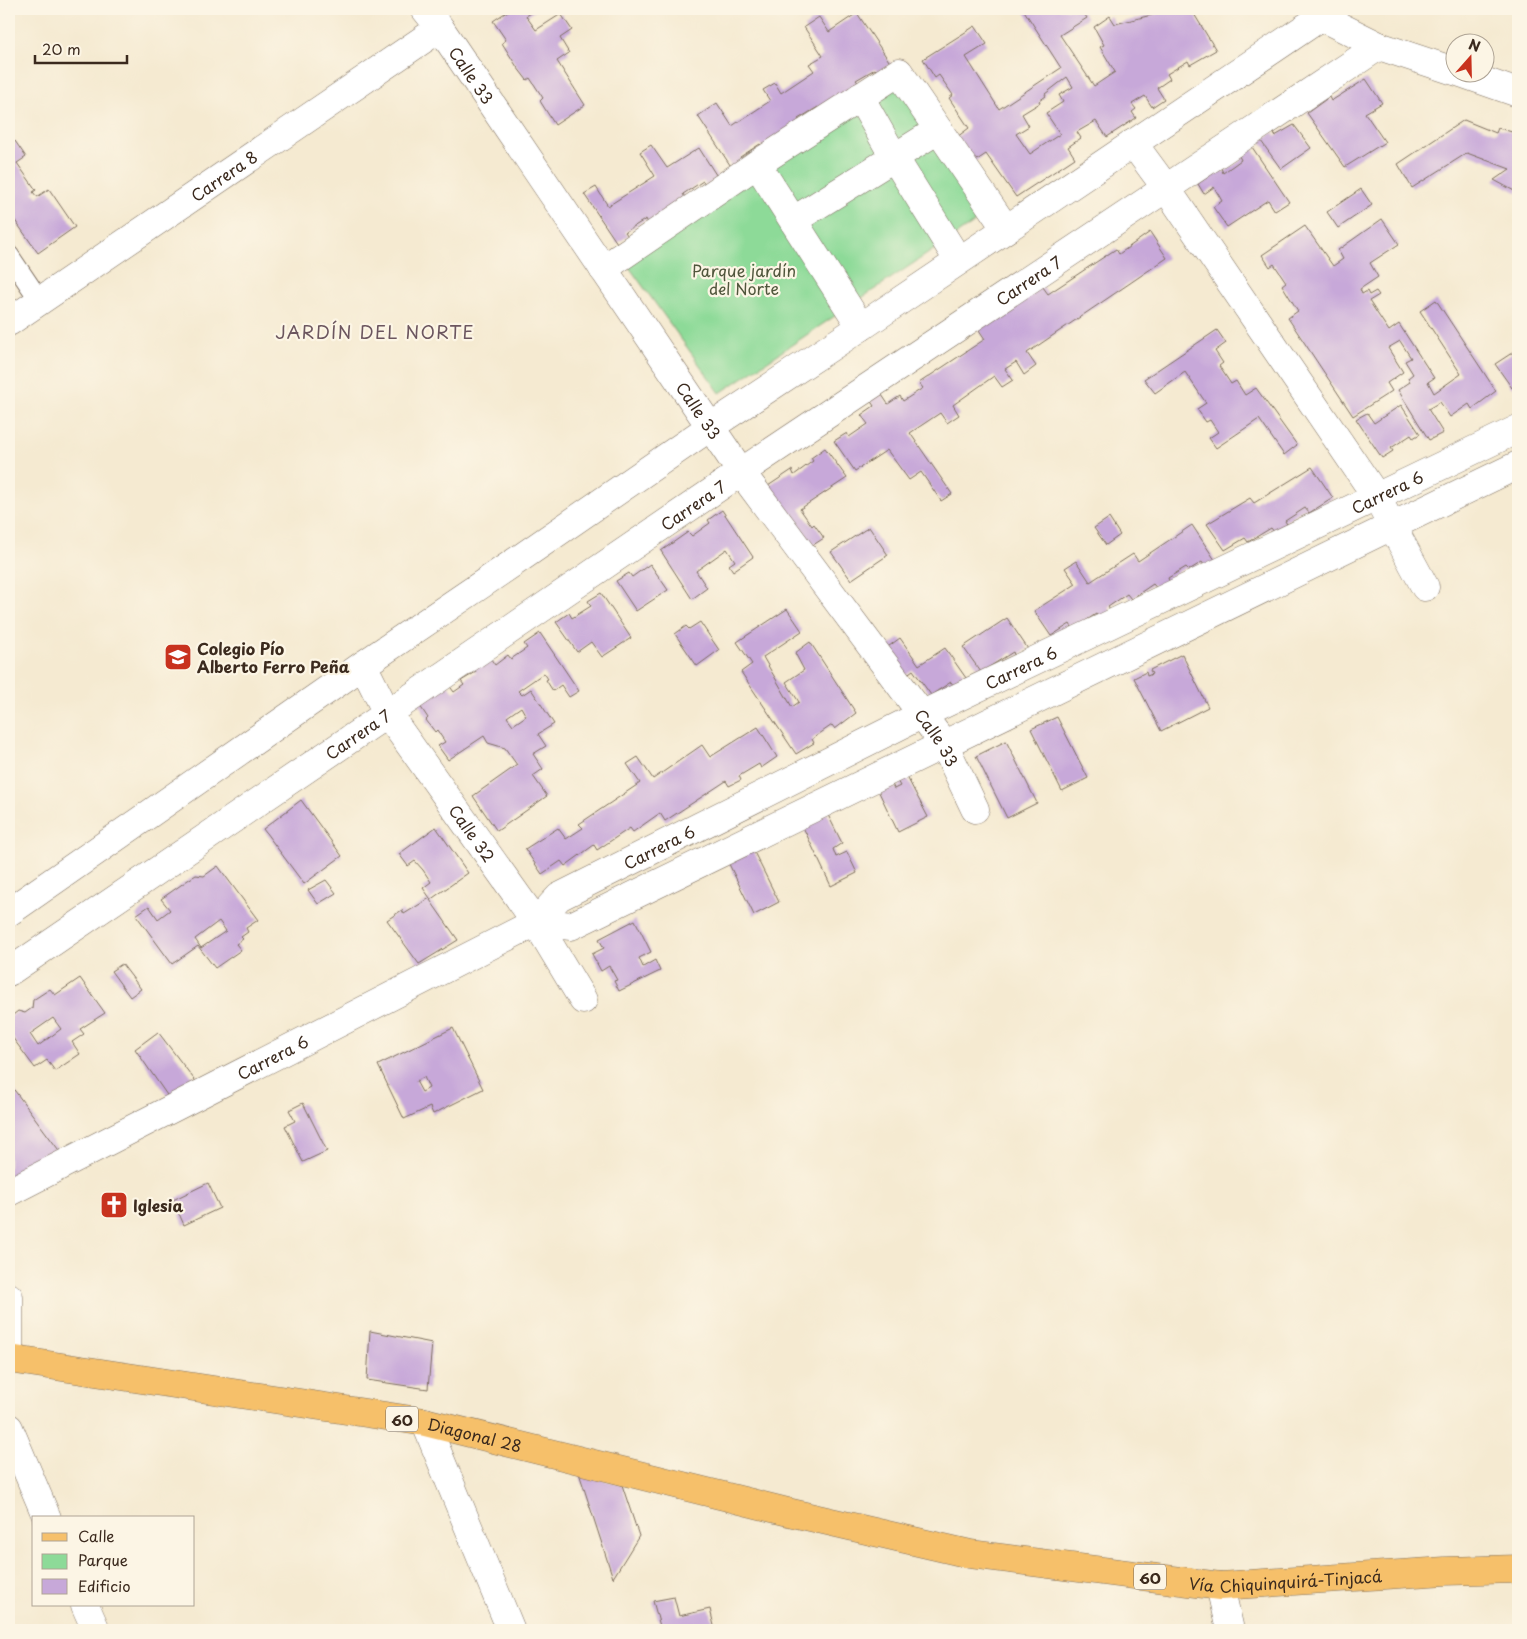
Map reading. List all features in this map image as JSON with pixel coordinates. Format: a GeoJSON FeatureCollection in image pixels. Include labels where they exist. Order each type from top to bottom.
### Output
{"type":"FeatureCollection","features":[{"type":"Feature","properties":{"kind":"main road","name":"Diagonal 28"},"geometry":{"type":"LineString","coordinates":[[9,1359],[424,1422],[788,1512]]}},
{"type":"Feature","properties":{"kind":"main road","name":"Vía Chiquinquirá-Tinjacá"},"geometry":{"type":"LineString","coordinates":[[788,1512],[970,1554],[1220,1586],[1445,1571],[1518,1569]]}},
{"type":"Feature","properties":{"kind":"street"},"geometry":{"type":"LineString","coordinates":[[9,912],[363,664],[710,427],[1321,17],[1379,46],[1444,68]]}},
{"type":"Feature","properties":{"kind":"street","name":"Calle 33"},"geometry":{"type":"LineString","coordinates":[[432,18],[741,472],[944,744],[975,809]]}},
{"type":"Feature","properties":{"kind":"street","name":"Carrera 8"},"geometry":{"type":"LineString","coordinates":[[9,322],[432,18]]}},
{"type":"Feature","properties":{"kind":"street","name":"Carrera 7"},"geometry":{"type":"LineString","coordinates":[[9,972],[741,472],[1379,46]]}},
{"type":"Feature","properties":{"kind":"street"},"geometry":{"type":"LineString","coordinates":[[603,269],[757,164],[899,72],[1006,229]]}},
{"type":"Feature","properties":{"kind":"street"},"geometry":{"type":"LineString","coordinates":[[1487,82],[1518,93]]}},
{"type":"Feature","properties":{"kind":"street"},"geometry":{"type":"LineString","coordinates":[[860,97],[894,157],[958,260]]}},
{"type":"Feature","properties":{"kind":"street"},"geometry":{"type":"LineString","coordinates":[[794,220],[938,130]]}},
{"type":"Feature","properties":{"kind":"street"},"geometry":{"type":"LineString","coordinates":[[1133,143],[1166,188],[1376,496],[1425,587]]}},
{"type":"Feature","properties":{"kind":"street"},"geometry":{"type":"LineString","coordinates":[[757,164],[861,327]]}},
{"type":"Feature","properties":{"kind":"street","name":"Carrera 6"},"geometry":{"type":"LineString","coordinates":[[9,1192],[536,922],[559,897],[921,715],[1518,429]]}},
{"type":"Feature","properties":{"kind":"street","name":"Carrera 6"},"geometry":{"type":"LineString","coordinates":[[536,922],[571,926],[1518,466]]}},
{"type":"Feature","properties":{"kind":"street","name":"Calle 32"},"geometry":{"type":"LineString","coordinates":[[363,664],[387,713],[536,922],[583,1000]]}},
{"type":"Feature","properties":{"kind":"street"},"geometry":{"type":"LineString","coordinates":[[9,1297],[9,1359]]}},
{"type":"Feature","properties":{"kind":"street"},"geometry":{"type":"LineString","coordinates":[[424,1422],[511,1630]]}},
{"type":"Feature","properties":{"kind":"street"},"geometry":{"type":"LineString","coordinates":[[9,1428],[46,1516]]}},
{"type":"Feature","properties":{"kind":"street"},"geometry":{"type":"LineString","coordinates":[[1220,1586],[1230,1630]]}},
{"type":"Feature","properties":{"kind":"street"},"geometry":{"type":"LineString","coordinates":[[85,1606],[96,1630]]}},
{"type":"Feature","properties":{"kind":"lane"},"geometry":{"type":"LineString","coordinates":[[9,255],[40,301]]}},
{"type":"Feature","properties":{"kind":"green space","name":"Parque jardín del Norte"},"geometry":{"type":"Polygon","coordinates":[[[898,81],[987,214],[720,393],[624,260],[898,81]]]}},
{"type":"Feature","properties":{"kind":"building"},"geometry":{"type":"Polygon","coordinates":[[[511,9],[538,9],[526,16],[536,30],[561,14],[572,30],[560,38],[569,53],[557,61],[585,105],[555,125],[540,101],[543,98],[530,78],[527,80],[517,67],[502,43],[506,40],[493,21],[511,9]]]}},
{"type":"Feature","properties":{"kind":"building"},"geometry":{"type":"Polygon","coordinates":[[[1023,9],[1081,9],[1087,18],[1060,35],[1094,86],[1115,72],[1100,47],[1104,45],[1094,27],[1110,16],[1115,24],[1176,9],[1191,9],[1216,50],[1190,65],[1188,61],[1167,74],[1170,79],[1157,88],[1164,99],[1152,107],[1145,96],[1132,104],[1136,109],[1132,112],[1136,118],[1107,137],[1096,121],[1077,132],[1081,138],[1068,147],[1075,158],[1016,197],[986,154],[974,162],[957,137],[969,128],[949,98],[953,95],[939,75],[935,78],[923,59],[975,26],[987,44],[966,57],[999,109],[1061,68],[1023,9]],[[1067,77],[1045,94],[1046,96],[1039,101],[1040,103],[1022,114],[1029,126],[1016,134],[1030,154],[1060,134],[1046,113],[1063,102],[1059,95],[1073,87],[1067,77]]]}},
{"type":"Feature","properties":{"kind":"building"},"geometry":{"type":"Polygon","coordinates":[[[857,13],[891,64],[878,72],[875,69],[856,80],[860,85],[821,110],[818,107],[798,119],[801,123],[763,147],[760,144],[740,157],[743,162],[732,168],[698,116],[717,103],[732,126],[770,101],[763,90],[775,83],[781,93],[814,71],[809,64],[823,56],[804,27],[819,17],[829,32],[857,13]]]}},
{"type":"Feature","properties":{"kind":"building"},"geometry":{"type":"Polygon","coordinates":[[[1366,79],[1382,103],[1365,113],[1385,142],[1345,167],[1307,113],[1329,97],[1331,101],[1366,79]]]}},
{"type":"Feature","properties":{"kind":"building"},"geometry":{"type":"Polygon","coordinates":[[[1464,120],[1496,133],[1498,128],[1512,132],[1518,128],[1518,193],[1494,180],[1510,169],[1467,153],[1412,188],[1398,164],[1464,120]]]}},
{"type":"Feature","properties":{"kind":"building"},"geometry":{"type":"Polygon","coordinates":[[[1294,125],[1311,148],[1281,169],[1261,141],[1274,132],[1275,136],[1294,125]]]}},
{"type":"Feature","properties":{"kind":"building"},"geometry":{"type":"Polygon","coordinates":[[[15,141],[26,157],[17,163],[36,190],[33,192],[37,197],[49,189],[75,227],[38,253],[9,212],[9,146],[15,141]]]}},
{"type":"Feature","properties":{"kind":"building"},"geometry":{"type":"Polygon","coordinates":[[[651,145],[667,168],[699,148],[718,178],[706,186],[703,181],[683,194],[686,199],[648,223],[646,219],[625,232],[628,236],[617,243],[584,194],[596,187],[608,206],[655,176],[640,152],[651,145]]]}},
{"type":"Feature","properties":{"kind":"building"},"geometry":{"type":"Polygon","coordinates":[[[1252,147],[1289,202],[1275,211],[1268,200],[1227,227],[1213,207],[1222,201],[1214,187],[1204,194],[1198,184],[1221,168],[1223,173],[1241,160],[1239,156],[1252,147]]]}},
{"type":"Feature","properties":{"kind":"building"},"geometry":{"type":"Polygon","coordinates":[[[1361,189],[1372,205],[1338,228],[1327,212],[1361,189]]]}},
{"type":"Feature","properties":{"kind":"building"},"geometry":{"type":"Polygon","coordinates":[[[1382,219],[1399,244],[1370,263],[1378,277],[1360,289],[1362,294],[1367,291],[1369,295],[1376,291],[1379,295],[1369,301],[1389,331],[1399,324],[1434,378],[1428,382],[1434,393],[1461,374],[1420,311],[1436,300],[1496,391],[1472,409],[1469,404],[1450,417],[1440,402],[1428,409],[1443,433],[1429,440],[1398,390],[1410,382],[1408,378],[1413,374],[1405,361],[1411,358],[1400,341],[1388,348],[1403,372],[1387,383],[1392,391],[1353,416],[1288,318],[1298,311],[1282,285],[1286,282],[1274,264],[1270,267],[1262,255],[1305,226],[1333,266],[1343,259],[1338,250],[1382,219]]]}},
{"type":"Feature","properties":{"kind":"building"},"geometry":{"type":"Polygon","coordinates":[[[1150,232],[1167,258],[1027,353],[1036,366],[1024,375],[1016,362],[1005,369],[1013,380],[1002,387],[994,376],[953,405],[959,415],[947,423],[940,413],[910,433],[952,494],[941,501],[921,472],[909,480],[887,450],[855,471],[834,441],[847,433],[849,437],[868,424],[861,415],[874,406],[870,400],[880,392],[888,404],[900,396],[903,401],[923,388],[919,383],[985,339],[977,327],[1040,283],[1048,294],[1116,249],[1119,254],[1150,232]]]}},
{"type":"Feature","properties":{"kind":"building"},"geometry":{"type":"Polygon","coordinates":[[[1217,330],[1226,343],[1215,351],[1223,363],[1219,366],[1231,384],[1236,381],[1245,395],[1256,388],[1297,445],[1284,455],[1259,419],[1216,448],[1209,438],[1218,432],[1210,420],[1206,422],[1197,409],[1206,403],[1185,372],[1155,393],[1144,379],[1217,330]]]}},
{"type":"Feature","properties":{"kind":"building"},"geometry":{"type":"Polygon","coordinates":[[[1518,349],[1518,384],[1512,388],[1495,364],[1518,349]]]}},
{"type":"Feature","properties":{"kind":"building"},"geometry":{"type":"Polygon","coordinates":[[[1401,405],[1420,434],[1413,438],[1411,435],[1391,448],[1393,451],[1382,458],[1356,419],[1367,413],[1374,423],[1401,405]]]}},
{"type":"Feature","properties":{"kind":"building"},"geometry":{"type":"Polygon","coordinates":[[[825,448],[847,478],[800,509],[812,526],[814,524],[824,538],[810,547],[768,486],[792,470],[794,475],[813,461],[811,458],[825,448]]]}},
{"type":"Feature","properties":{"kind":"building"},"geometry":{"type":"Polygon","coordinates":[[[1312,467],[1333,498],[1309,513],[1305,508],[1285,521],[1288,526],[1275,533],[1271,528],[1248,542],[1245,538],[1225,550],[1207,524],[1250,498],[1254,503],[1312,467]]]}},
{"type":"Feature","properties":{"kind":"building"},"geometry":{"type":"Polygon","coordinates":[[[722,510],[753,557],[733,571],[729,565],[735,561],[727,549],[696,571],[707,588],[692,599],[661,551],[688,532],[692,536],[710,523],[708,520],[722,510]]]}},
{"type":"Feature","properties":{"kind":"building"},"geometry":{"type":"Polygon","coordinates":[[[1109,518],[1120,535],[1106,545],[1094,528],[1109,518]]]}},
{"type":"Feature","properties":{"kind":"building"},"geometry":{"type":"Polygon","coordinates":[[[1192,525],[1217,563],[1207,570],[1202,562],[1189,570],[1186,567],[1168,578],[1170,583],[1159,591],[1153,584],[1131,599],[1127,594],[1108,607],[1111,612],[1100,619],[1096,614],[1073,629],[1070,624],[1051,636],[1034,611],[1076,584],[1065,568],[1076,561],[1090,582],[1133,554],[1138,561],[1192,525]]]}},
{"type":"Feature","properties":{"kind":"building"},"geometry":{"type":"Polygon","coordinates":[[[869,527],[888,555],[851,580],[831,552],[869,527]]]}},
{"type":"Feature","properties":{"kind":"building"},"geometry":{"type":"Polygon","coordinates":[[[650,564],[668,590],[636,611],[616,581],[629,573],[632,577],[650,564]]]}},
{"type":"Feature","properties":{"kind":"building"},"geometry":{"type":"Polygon","coordinates":[[[601,593],[631,638],[602,657],[591,642],[577,652],[556,622],[569,613],[572,618],[591,606],[588,601],[601,593]]]}},
{"type":"Feature","properties":{"kind":"building"},"geometry":{"type":"Polygon","coordinates":[[[787,609],[802,631],[763,657],[792,707],[799,702],[786,682],[804,670],[795,653],[810,642],[856,713],[835,729],[832,725],[812,739],[814,743],[796,754],[741,672],[752,664],[737,642],[787,609]]]}},
{"type":"Feature","properties":{"kind":"building"},"geometry":{"type":"Polygon","coordinates":[[[1007,618],[1028,649],[1015,657],[1013,652],[981,672],[963,647],[1007,618]]]}},
{"type":"Feature","properties":{"kind":"building"},"geometry":{"type":"Polygon","coordinates":[[[700,622],[719,650],[697,666],[675,634],[686,626],[689,629],[700,622]]]}},
{"type":"Feature","properties":{"kind":"building"},"geometry":{"type":"Polygon","coordinates":[[[540,633],[579,691],[569,697],[561,685],[553,691],[544,673],[518,691],[522,695],[531,689],[554,724],[538,734],[546,746],[533,754],[543,769],[533,776],[547,796],[497,831],[473,796],[517,765],[505,748],[488,743],[484,736],[448,760],[438,746],[445,742],[437,730],[435,732],[426,720],[428,718],[418,703],[448,684],[454,692],[464,685],[461,681],[476,672],[469,660],[484,649],[495,665],[508,655],[511,659],[527,648],[524,644],[540,633]],[[521,707],[507,717],[513,725],[526,716],[521,707]]]}},
{"type":"Feature","properties":{"kind":"building"},"geometry":{"type":"Polygon","coordinates":[[[900,638],[919,665],[945,648],[966,678],[954,686],[951,682],[931,695],[913,670],[902,678],[885,649],[900,638]]]}},
{"type":"Feature","properties":{"kind":"building"},"geometry":{"type":"Polygon","coordinates":[[[1182,654],[1208,707],[1161,731],[1134,678],[1146,672],[1147,676],[1152,674],[1150,670],[1182,654]]]}},
{"type":"Feature","properties":{"kind":"building"},"geometry":{"type":"Polygon","coordinates":[[[1057,717],[1088,778],[1062,791],[1031,729],[1057,717]]]}},
{"type":"Feature","properties":{"kind":"building"},"geometry":{"type":"Polygon","coordinates":[[[758,727],[777,757],[761,768],[759,764],[739,776],[741,780],[729,786],[726,781],[665,821],[660,813],[633,832],[630,828],[597,850],[594,845],[565,866],[561,861],[542,874],[525,849],[558,828],[566,839],[583,828],[579,824],[640,783],[627,764],[638,757],[653,779],[702,745],[710,757],[758,727]]]}},
{"type":"Feature","properties":{"kind":"building"},"geometry":{"type":"Polygon","coordinates":[[[1006,741],[1037,803],[1007,818],[976,756],[1006,741]]]}},
{"type":"Feature","properties":{"kind":"building"},"geometry":{"type":"Polygon","coordinates":[[[906,775],[928,817],[898,832],[877,788],[891,781],[894,789],[900,786],[896,779],[906,775]]]}},
{"type":"Feature","properties":{"kind":"building"},"geometry":{"type":"Polygon","coordinates":[[[301,800],[342,856],[304,884],[263,829],[301,800]]]}},
{"type":"Feature","properties":{"kind":"building"},"geometry":{"type":"Polygon","coordinates":[[[827,813],[842,843],[833,849],[836,857],[847,852],[857,873],[831,886],[802,825],[827,813]]]}},
{"type":"Feature","properties":{"kind":"building"},"geometry":{"type":"Polygon","coordinates":[[[436,827],[468,873],[430,900],[458,940],[419,964],[387,920],[402,910],[404,914],[430,898],[423,888],[431,882],[423,870],[415,861],[408,866],[399,854],[436,827]]]}},
{"type":"Feature","properties":{"kind":"building"},"geometry":{"type":"Polygon","coordinates":[[[753,850],[779,902],[754,915],[727,860],[753,850]]]}},
{"type":"Feature","properties":{"kind":"building"},"geometry":{"type":"Polygon","coordinates":[[[218,866],[258,920],[246,928],[248,932],[236,944],[241,950],[215,968],[198,946],[172,964],[136,915],[149,906],[158,919],[170,910],[161,899],[196,875],[204,876],[218,866]],[[219,921],[195,939],[201,948],[226,931],[219,921]]]}},
{"type":"Feature","properties":{"kind":"building"},"geometry":{"type":"Polygon","coordinates":[[[326,880],[336,893],[318,904],[308,890],[326,880]]]}},
{"type":"Feature","properties":{"kind":"building"},"geometry":{"type":"Polygon","coordinates":[[[635,920],[651,952],[639,958],[643,967],[655,960],[660,971],[619,991],[614,981],[617,980],[609,966],[601,971],[592,954],[604,948],[599,939],[635,920]]]}},
{"type":"Feature","properties":{"kind":"building"},"geometry":{"type":"Polygon","coordinates":[[[122,964],[141,989],[130,997],[111,971],[122,964]]]}},
{"type":"Feature","properties":{"kind":"building"},"geometry":{"type":"Polygon","coordinates":[[[80,978],[105,1013],[80,1029],[84,1034],[72,1042],[80,1054],[55,1071],[47,1060],[35,1068],[9,1033],[9,1018],[18,1011],[25,1013],[32,1008],[33,1000],[50,989],[55,995],[80,978]],[[53,1018],[30,1034],[38,1046],[61,1029],[53,1018]]]}},
{"type":"Feature","properties":{"kind":"building"},"geometry":{"type":"Polygon","coordinates":[[[453,1028],[483,1089],[433,1114],[430,1107],[404,1119],[378,1065],[453,1028]],[[424,1077],[416,1081],[422,1092],[429,1088],[424,1077]]]}},
{"type":"Feature","properties":{"kind":"building"},"geometry":{"type":"Polygon","coordinates":[[[158,1032],[197,1083],[169,1098],[135,1049],[158,1032]]]}},
{"type":"Feature","properties":{"kind":"building"},"geometry":{"type":"Polygon","coordinates":[[[9,1083],[61,1153],[9,1178],[9,1083]]]}},
{"type":"Feature","properties":{"kind":"building"},"geometry":{"type":"Polygon","coordinates":[[[303,1103],[327,1151],[303,1162],[285,1126],[295,1121],[289,1110],[303,1103]]]}},
{"type":"Feature","properties":{"kind":"building"},"geometry":{"type":"Polygon","coordinates":[[[208,1183],[220,1208],[184,1225],[173,1200],[208,1183]]]}},
{"type":"Feature","properties":{"kind":"building"},"geometry":{"type":"Polygon","coordinates":[[[370,1331],[432,1343],[428,1389],[367,1380],[370,1331]]]}},
{"type":"Feature","properties":{"kind":"building"},"geometry":{"type":"Polygon","coordinates":[[[579,1473],[622,1485],[639,1536],[613,1578],[579,1473]]]}},
{"type":"Feature","properties":{"kind":"building"},"geometry":{"type":"Polygon","coordinates":[[[674,1597],[679,1616],[710,1609],[715,1630],[661,1630],[653,1601],[674,1597]]]}},
{"type":"Feature","properties":{"kind":"place","name":"Colegio Pío Alberto Ferro Peña"},"geometry":{"type":"Point","coordinates":[178,657]}},
{"type":"Feature","properties":{"kind":"place","name":"Iglesia"},"geometry":{"type":"Point","coordinates":[114,1205]}},
{"type":"Feature","properties":{"kind":"district","name":"JARDÍN DEL NORTE"},"geometry":{"type":"Point","coordinates":[375,331]}}]}
